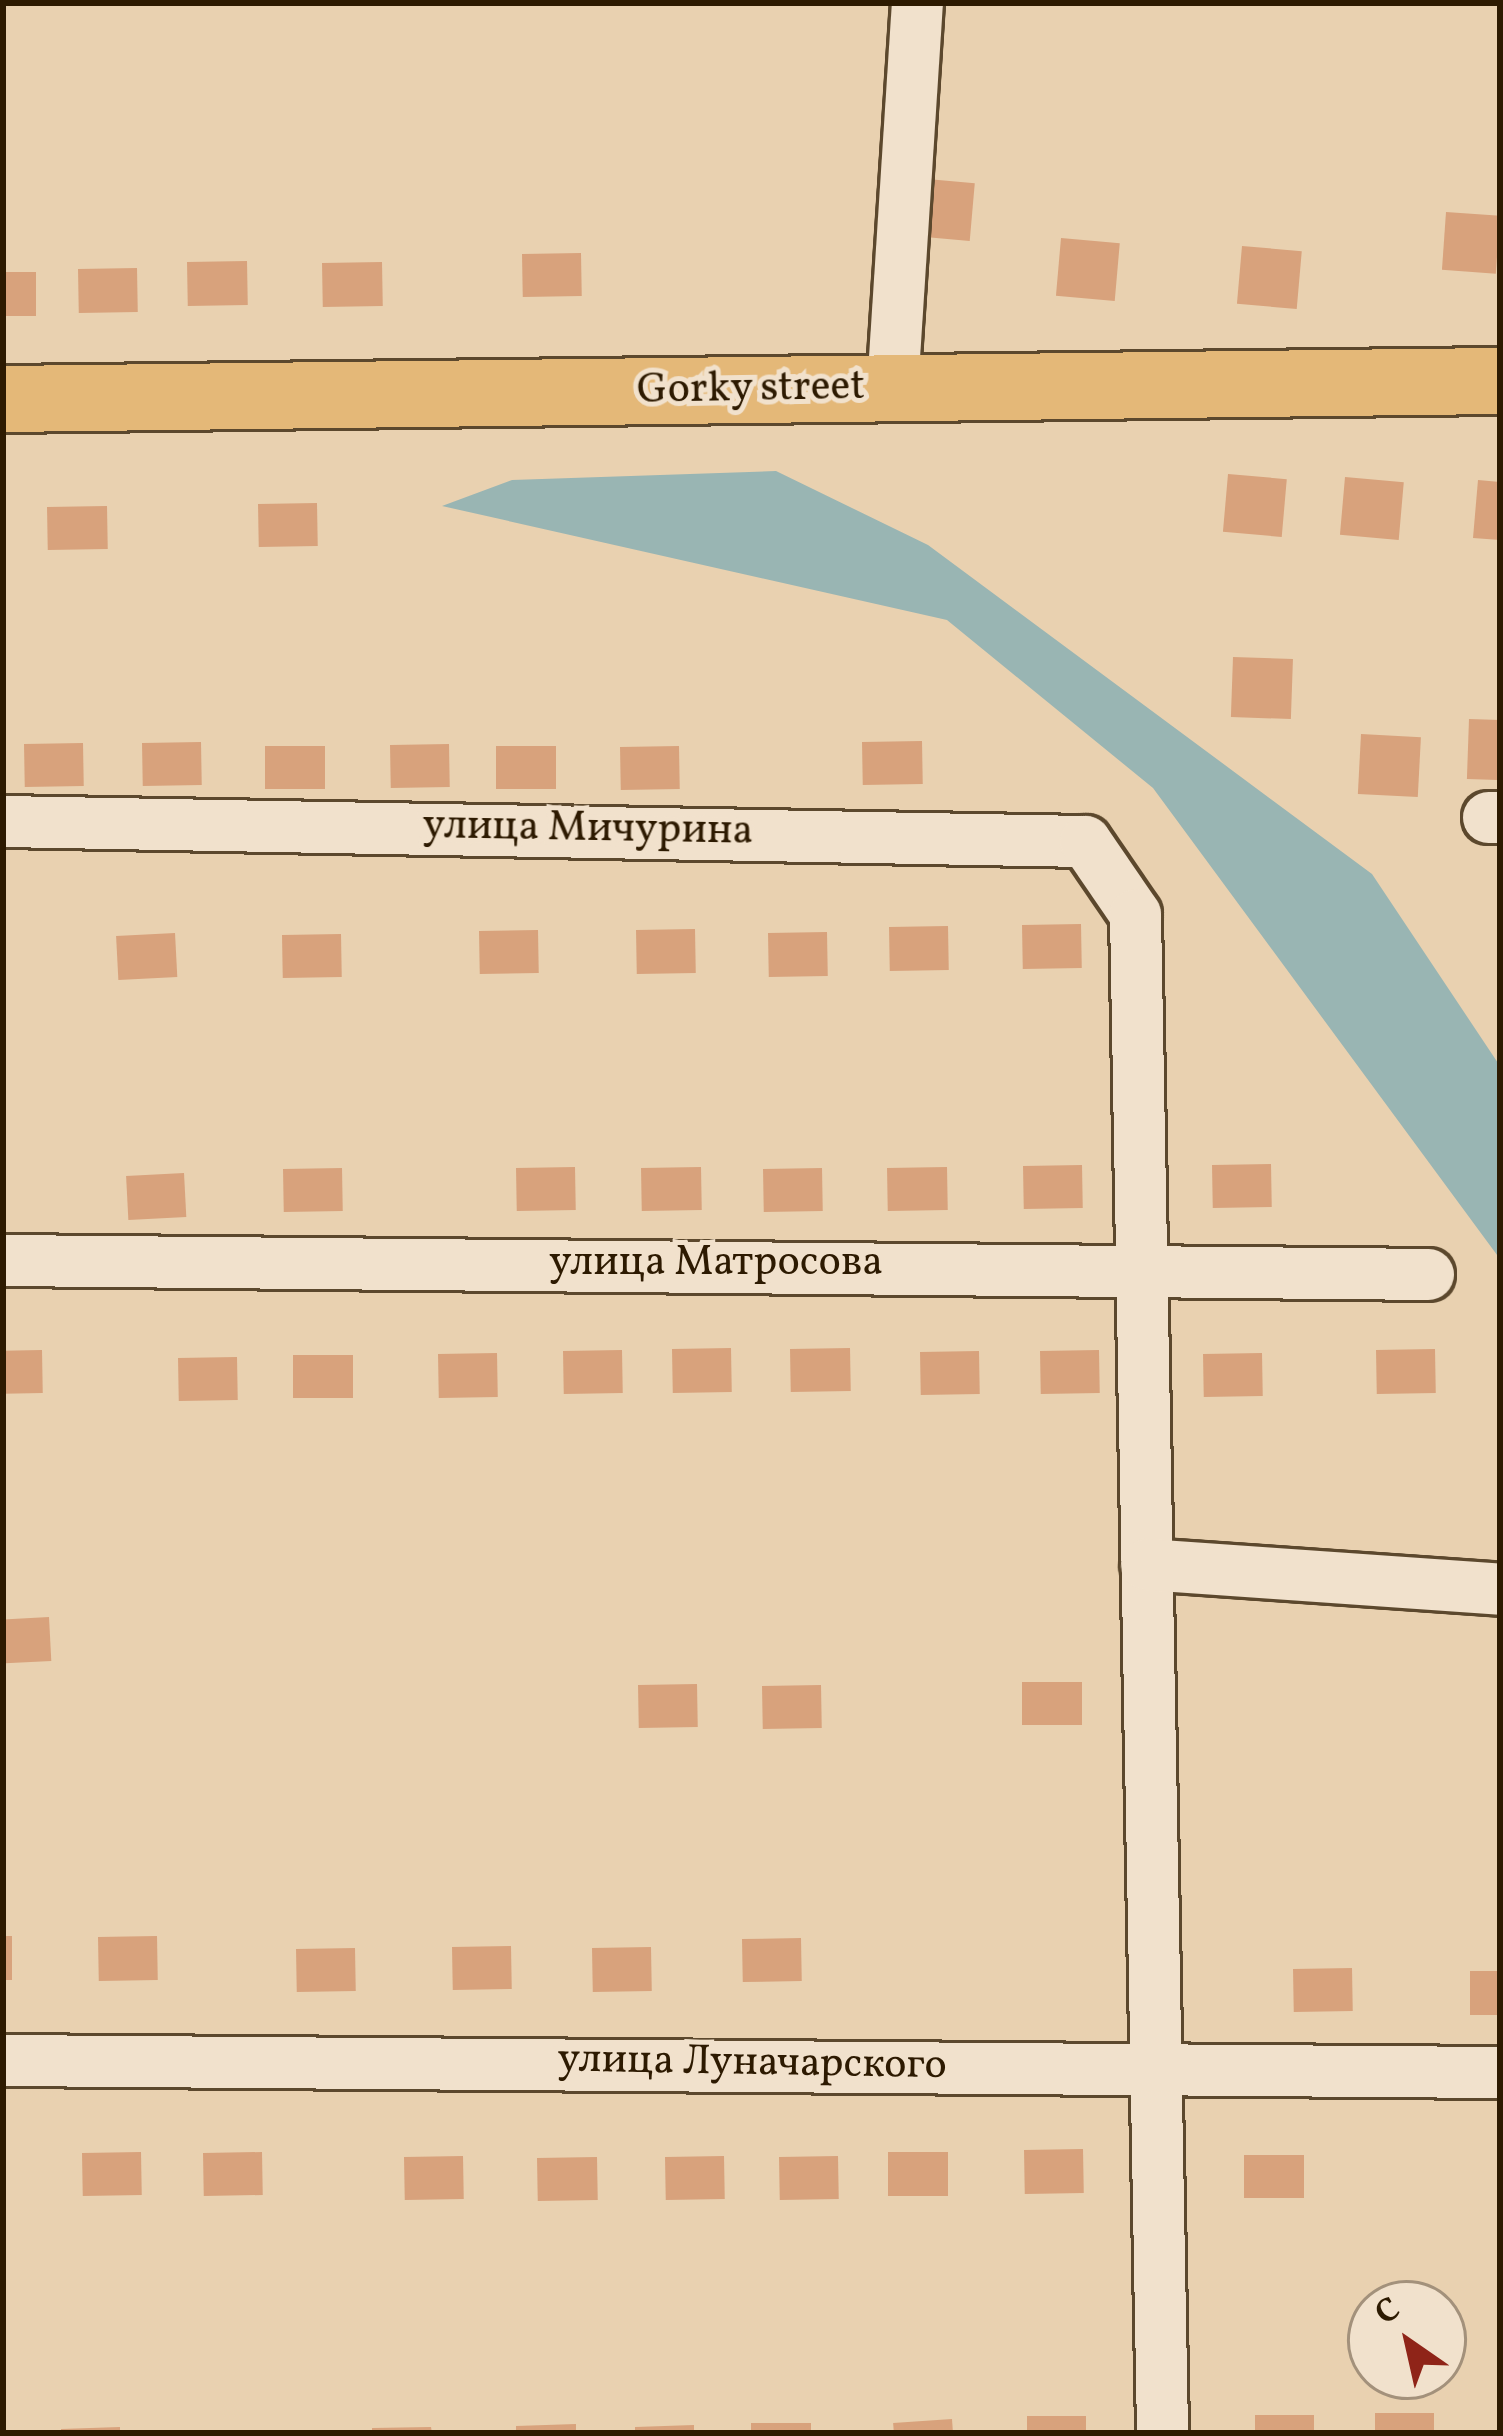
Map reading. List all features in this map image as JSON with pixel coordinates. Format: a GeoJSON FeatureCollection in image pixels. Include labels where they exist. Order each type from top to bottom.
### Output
{"type":"FeatureCollection","features":[{"type":"Feature","properties":{"kind":"main road","name":"Gorky street"},"geometry":{"type":"LineString","coordinates":[[3,399],[1500,381]]}},
{"type":"Feature","properties":{"kind":"street"},"geometry":{"type":"LineString","coordinates":[[892,388],[917,3]]}},
{"type":"Feature","properties":{"kind":"street","name":"улица Мичурина"},"geometry":{"type":"LineString","coordinates":[[3,821],[1085,841],[1135,914],[1141,1266]]}},
{"type":"Feature","properties":{"kind":"street","name":"улица Матросова"},"geometry":{"type":"LineString","coordinates":[[3,1260],[1141,1266],[1428,1274]]}},
{"type":"Feature","properties":{"kind":"street"},"geometry":{"type":"LineString","coordinates":[[1141,1266],[1162,2433]]}},
{"type":"Feature","properties":{"kind":"street"},"geometry":{"type":"LineString","coordinates":[[1147,1564],[1500,1589]]}},
{"type":"Feature","properties":{"kind":"street","name":"улица Луначарского"},"geometry":{"type":"LineString","coordinates":[[3,2060],[1500,2072]]}},
{"type":"Feature","properties":{"kind":"water"},"geometry":{"type":"Polygon","coordinates":[[[776,471],[928,545],[1372,874],[1500,1066],[1500,1259],[1153,788],[947,620],[442,506],[512,480],[776,471]]]}},
{"type":"Feature","properties":{"kind":"building"},"geometry":{"type":"Polygon","coordinates":[[[916,178],[975,183],[970,241],[911,236],[916,178]]]}},
{"type":"Feature","properties":{"kind":"building"},"geometry":{"type":"Polygon","coordinates":[[[1446,212],[1500,216],[1496,274],[1442,270],[1446,212]]]}},
{"type":"Feature","properties":{"kind":"building"},"geometry":{"type":"Polygon","coordinates":[[[1061,238],[1120,243],[1115,301],[1056,296],[1061,238]]]}},
{"type":"Feature","properties":{"kind":"building"},"geometry":{"type":"Polygon","coordinates":[[[1242,246],[1302,251],[1297,309],[1237,304],[1242,246]]]}},
{"type":"Feature","properties":{"kind":"building"},"geometry":{"type":"Polygon","coordinates":[[[581,253],[582,296],[523,297],[522,254],[581,253]]]}},
{"type":"Feature","properties":{"kind":"building"},"geometry":{"type":"Polygon","coordinates":[[[247,261],[248,305],[188,306],[187,262],[247,261]]]}},
{"type":"Feature","properties":{"kind":"building"},"geometry":{"type":"Polygon","coordinates":[[[382,262],[383,306],[323,307],[322,263],[382,262]]]}},
{"type":"Feature","properties":{"kind":"building"},"geometry":{"type":"Polygon","coordinates":[[[137,268],[138,312],[79,313],[78,269],[137,268]]]}},
{"type":"Feature","properties":{"kind":"building"},"geometry":{"type":"Polygon","coordinates":[[[3,272],[36,272],[36,316],[3,316],[3,272]]]}},
{"type":"Feature","properties":{"kind":"building"},"geometry":{"type":"Polygon","coordinates":[[[1228,474],[1287,479],[1282,537],[1223,532],[1228,474]]]}},
{"type":"Feature","properties":{"kind":"building"},"geometry":{"type":"Polygon","coordinates":[[[1345,477],[1404,482],[1399,540],[1340,535],[1345,477]]]}},
{"type":"Feature","properties":{"kind":"building"},"geometry":{"type":"Polygon","coordinates":[[[1478,480],[1500,482],[1500,540],[1473,538],[1478,480]]]}},
{"type":"Feature","properties":{"kind":"building"},"geometry":{"type":"Polygon","coordinates":[[[317,503],[318,546],[259,547],[258,504],[317,503]]]}},
{"type":"Feature","properties":{"kind":"building"},"geometry":{"type":"Polygon","coordinates":[[[107,506],[108,549],[48,550],[47,507],[107,506]]]}},
{"type":"Feature","properties":{"kind":"building"},"geometry":{"type":"Polygon","coordinates":[[[1233,657],[1293,659],[1291,719],[1231,717],[1233,657]]]}},
{"type":"Feature","properties":{"kind":"building"},"geometry":{"type":"Polygon","coordinates":[[[1469,719],[1500,720],[1498,780],[1467,779],[1469,719]]]}},
{"type":"Feature","properties":{"kind":"building"},"geometry":{"type":"Polygon","coordinates":[[[1361,734],[1421,737],[1418,797],[1358,794],[1361,734]]]}},
{"type":"Feature","properties":{"kind":"building"},"geometry":{"type":"Polygon","coordinates":[[[922,741],[923,784],[863,785],[862,742],[922,741]]]}},
{"type":"Feature","properties":{"kind":"building"},"geometry":{"type":"Polygon","coordinates":[[[201,742],[202,785],[143,786],[142,743],[201,742]]]}},
{"type":"Feature","properties":{"kind":"building"},"geometry":{"type":"Polygon","coordinates":[[[83,743],[84,786],[25,787],[24,744],[83,743]]]}},
{"type":"Feature","properties":{"kind":"building"},"geometry":{"type":"Polygon","coordinates":[[[449,744],[450,787],[391,788],[390,745],[449,744]]]}},
{"type":"Feature","properties":{"kind":"building"},"geometry":{"type":"Polygon","coordinates":[[[265,746],[325,746],[325,789],[265,789],[265,746]]]}},
{"type":"Feature","properties":{"kind":"building"},"geometry":{"type":"Polygon","coordinates":[[[496,746],[556,746],[556,789],[496,789],[496,746]]]}},
{"type":"Feature","properties":{"kind":"building"},"geometry":{"type":"Polygon","coordinates":[[[679,746],[680,789],[621,790],[620,747],[679,746]]]}},
{"type":"Feature","properties":{"kind":"building"},"geometry":{"type":"Polygon","coordinates":[[[1081,924],[1082,968],[1023,969],[1022,925],[1081,924]]]}},
{"type":"Feature","properties":{"kind":"building"},"geometry":{"type":"Polygon","coordinates":[[[948,926],[949,970],[890,971],[889,927],[948,926]]]}},
{"type":"Feature","properties":{"kind":"building"},"geometry":{"type":"Polygon","coordinates":[[[695,929],[696,973],[637,974],[636,930],[695,929]]]}},
{"type":"Feature","properties":{"kind":"building"},"geometry":{"type":"Polygon","coordinates":[[[538,930],[539,973],[480,974],[479,931],[538,930]]]}},
{"type":"Feature","properties":{"kind":"building"},"geometry":{"type":"Polygon","coordinates":[[[827,932],[828,976],[769,977],[768,933],[827,932]]]}},
{"type":"Feature","properties":{"kind":"building"},"geometry":{"type":"Polygon","coordinates":[[[175,933],[177,977],[118,980],[116,936],[175,933]]]}},
{"type":"Feature","properties":{"kind":"building"},"geometry":{"type":"Polygon","coordinates":[[[341,934],[342,977],[283,978],[282,935],[341,934]]]}},
{"type":"Feature","properties":{"kind":"building"},"geometry":{"type":"Polygon","coordinates":[[[1271,1164],[1272,1207],[1213,1208],[1212,1165],[1271,1164]]]}},
{"type":"Feature","properties":{"kind":"building"},"geometry":{"type":"Polygon","coordinates":[[[1082,1165],[1083,1208],[1024,1209],[1023,1166],[1082,1165]]]}},
{"type":"Feature","properties":{"kind":"building"},"geometry":{"type":"Polygon","coordinates":[[[575,1167],[576,1210],[517,1211],[516,1168],[575,1167]]]}},
{"type":"Feature","properties":{"kind":"building"},"geometry":{"type":"Polygon","coordinates":[[[701,1167],[702,1210],[642,1211],[641,1168],[701,1167]]]}},
{"type":"Feature","properties":{"kind":"building"},"geometry":{"type":"Polygon","coordinates":[[[947,1167],[948,1210],[888,1211],[887,1168],[947,1167]]]}},
{"type":"Feature","properties":{"kind":"building"},"geometry":{"type":"Polygon","coordinates":[[[342,1168],[343,1211],[284,1212],[283,1169],[342,1168]]]}},
{"type":"Feature","properties":{"kind":"building"},"geometry":{"type":"Polygon","coordinates":[[[822,1168],[823,1211],[764,1212],[763,1169],[822,1168]]]}},
{"type":"Feature","properties":{"kind":"building"},"geometry":{"type":"Polygon","coordinates":[[[184,1173],[186,1217],[128,1220],[126,1176],[184,1173]]]}},
{"type":"Feature","properties":{"kind":"building"},"geometry":{"type":"Polygon","coordinates":[[[731,1348],[732,1392],[673,1393],[672,1349],[731,1348]]]}},
{"type":"Feature","properties":{"kind":"building"},"geometry":{"type":"Polygon","coordinates":[[[850,1348],[851,1391],[791,1392],[790,1349],[850,1348]]]}},
{"type":"Feature","properties":{"kind":"building"},"geometry":{"type":"Polygon","coordinates":[[[1435,1349],[1436,1393],[1377,1394],[1376,1350],[1435,1349]]]}},
{"type":"Feature","properties":{"kind":"building"},"geometry":{"type":"Polygon","coordinates":[[[42,1350],[43,1393],[4,1394],[3,1351],[42,1350]]]}},
{"type":"Feature","properties":{"kind":"building"},"geometry":{"type":"Polygon","coordinates":[[[622,1350],[623,1393],[564,1394],[563,1351],[622,1350]]]}},
{"type":"Feature","properties":{"kind":"building"},"geometry":{"type":"Polygon","coordinates":[[[1099,1350],[1100,1393],[1041,1394],[1040,1351],[1099,1350]]]}},
{"type":"Feature","properties":{"kind":"building"},"geometry":{"type":"Polygon","coordinates":[[[979,1351],[980,1394],[921,1395],[920,1352],[979,1351]]]}},
{"type":"Feature","properties":{"kind":"building"},"geometry":{"type":"Polygon","coordinates":[[[497,1353],[498,1397],[439,1398],[438,1354],[497,1353]]]}},
{"type":"Feature","properties":{"kind":"building"},"geometry":{"type":"Polygon","coordinates":[[[1262,1353],[1263,1396],[1204,1397],[1203,1354],[1262,1353]]]}},
{"type":"Feature","properties":{"kind":"building"},"geometry":{"type":"Polygon","coordinates":[[[293,1355],[353,1355],[353,1398],[293,1398],[293,1355]]]}},
{"type":"Feature","properties":{"kind":"building"},"geometry":{"type":"Polygon","coordinates":[[[237,1357],[238,1400],[179,1401],[178,1358],[237,1357]]]}},
{"type":"Feature","properties":{"kind":"building"},"geometry":{"type":"Polygon","coordinates":[[[49,1617],[51,1661],[5,1663],[3,1619],[49,1617]]]}},
{"type":"Feature","properties":{"kind":"building"},"geometry":{"type":"Polygon","coordinates":[[[1022,1682],[1082,1682],[1082,1725],[1022,1725],[1022,1682]]]}},
{"type":"Feature","properties":{"kind":"building"},"geometry":{"type":"Polygon","coordinates":[[[697,1684],[698,1727],[639,1728],[638,1685],[697,1684]]]}},
{"type":"Feature","properties":{"kind":"building"},"geometry":{"type":"Polygon","coordinates":[[[821,1685],[822,1728],[763,1729],[762,1686],[821,1685]]]}},
{"type":"Feature","properties":{"kind":"building"},"geometry":{"type":"Polygon","coordinates":[[[3,1936],[12,1936],[12,1980],[3,1980],[3,1936]]]}},
{"type":"Feature","properties":{"kind":"building"},"geometry":{"type":"Polygon","coordinates":[[[157,1936],[158,1980],[99,1981],[98,1937],[157,1936]]]}},
{"type":"Feature","properties":{"kind":"building"},"geometry":{"type":"Polygon","coordinates":[[[801,1938],[802,1981],[743,1982],[742,1939],[801,1938]]]}},
{"type":"Feature","properties":{"kind":"building"},"geometry":{"type":"Polygon","coordinates":[[[511,1946],[512,1989],[453,1990],[452,1947],[511,1946]]]}},
{"type":"Feature","properties":{"kind":"building"},"geometry":{"type":"Polygon","coordinates":[[[651,1947],[652,1991],[593,1992],[592,1948],[651,1947]]]}},
{"type":"Feature","properties":{"kind":"building"},"geometry":{"type":"Polygon","coordinates":[[[355,1948],[356,1991],[297,1992],[296,1949],[355,1948]]]}},
{"type":"Feature","properties":{"kind":"building"},"geometry":{"type":"Polygon","coordinates":[[[1352,1968],[1353,2011],[1294,2012],[1293,1969],[1352,1968]]]}},
{"type":"Feature","properties":{"kind":"building"},"geometry":{"type":"Polygon","coordinates":[[[1470,1971],[1500,1971],[1500,2015],[1470,2015],[1470,1971]]]}},
{"type":"Feature","properties":{"kind":"building"},"geometry":{"type":"Polygon","coordinates":[[[1083,2149],[1084,2193],[1025,2194],[1024,2150],[1083,2149]]]}},
{"type":"Feature","properties":{"kind":"building"},"geometry":{"type":"Polygon","coordinates":[[[141,2152],[142,2195],[83,2196],[82,2153],[141,2152]]]}},
{"type":"Feature","properties":{"kind":"building"},"geometry":{"type":"Polygon","coordinates":[[[262,2152],[263,2195],[204,2196],[203,2153],[262,2152]]]}},
{"type":"Feature","properties":{"kind":"building"},"geometry":{"type":"Polygon","coordinates":[[[888,2152],[948,2152],[948,2196],[888,2196],[888,2152]]]}},
{"type":"Feature","properties":{"kind":"building"},"geometry":{"type":"Polygon","coordinates":[[[1244,2155],[1304,2155],[1304,2198],[1244,2198],[1244,2155]]]}},
{"type":"Feature","properties":{"kind":"building"},"geometry":{"type":"Polygon","coordinates":[[[463,2156],[464,2199],[405,2200],[404,2157],[463,2156]]]}},
{"type":"Feature","properties":{"kind":"building"},"geometry":{"type":"Polygon","coordinates":[[[724,2156],[725,2199],[666,2200],[665,2157],[724,2156]]]}},
{"type":"Feature","properties":{"kind":"building"},"geometry":{"type":"Polygon","coordinates":[[[838,2156],[839,2199],[780,2200],[779,2157],[838,2156]]]}},
{"type":"Feature","properties":{"kind":"building"},"geometry":{"type":"Polygon","coordinates":[[[597,2157],[598,2200],[538,2201],[537,2158],[597,2157]]]}},
{"type":"Feature","properties":{"kind":"building"},"geometry":{"type":"Polygon","coordinates":[[[1375,2413],[1434,2413],[1434,2433],[1375,2433],[1375,2413]]]}},
{"type":"Feature","properties":{"kind":"building"},"geometry":{"type":"Polygon","coordinates":[[[1255,2415],[1314,2415],[1314,2433],[1255,2433],[1255,2415]]]}},
{"type":"Feature","properties":{"kind":"building"},"geometry":{"type":"Polygon","coordinates":[[[1027,2416],[1086,2416],[1086,2433],[1027,2433],[1027,2416]]]}},
{"type":"Feature","properties":{"kind":"building"},"geometry":{"type":"Polygon","coordinates":[[[952,2419],[953,2433],[894,2433],[893,2423],[952,2419]]]}},
{"type":"Feature","properties":{"kind":"building"},"geometry":{"type":"Polygon","coordinates":[[[751,2423],[811,2423],[811,2433],[751,2433],[751,2423]]]}},
{"type":"Feature","properties":{"kind":"building"},"geometry":{"type":"Polygon","coordinates":[[[576,2424],[576,2433],[516,2433],[516,2426],[576,2424]]]}},
{"type":"Feature","properties":{"kind":"building"},"geometry":{"type":"Polygon","coordinates":[[[694,2425],[694,2433],[635,2433],[635,2427],[694,2425]]]}},
{"type":"Feature","properties":{"kind":"building"},"geometry":{"type":"Polygon","coordinates":[[[120,2427],[120,2433],[61,2433],[61,2429],[120,2427]]]}},
{"type":"Feature","properties":{"kind":"building"},"geometry":{"type":"Polygon","coordinates":[[[431,2427],[432,2433],[372,2433],[372,2428],[431,2427]]]}}]}
